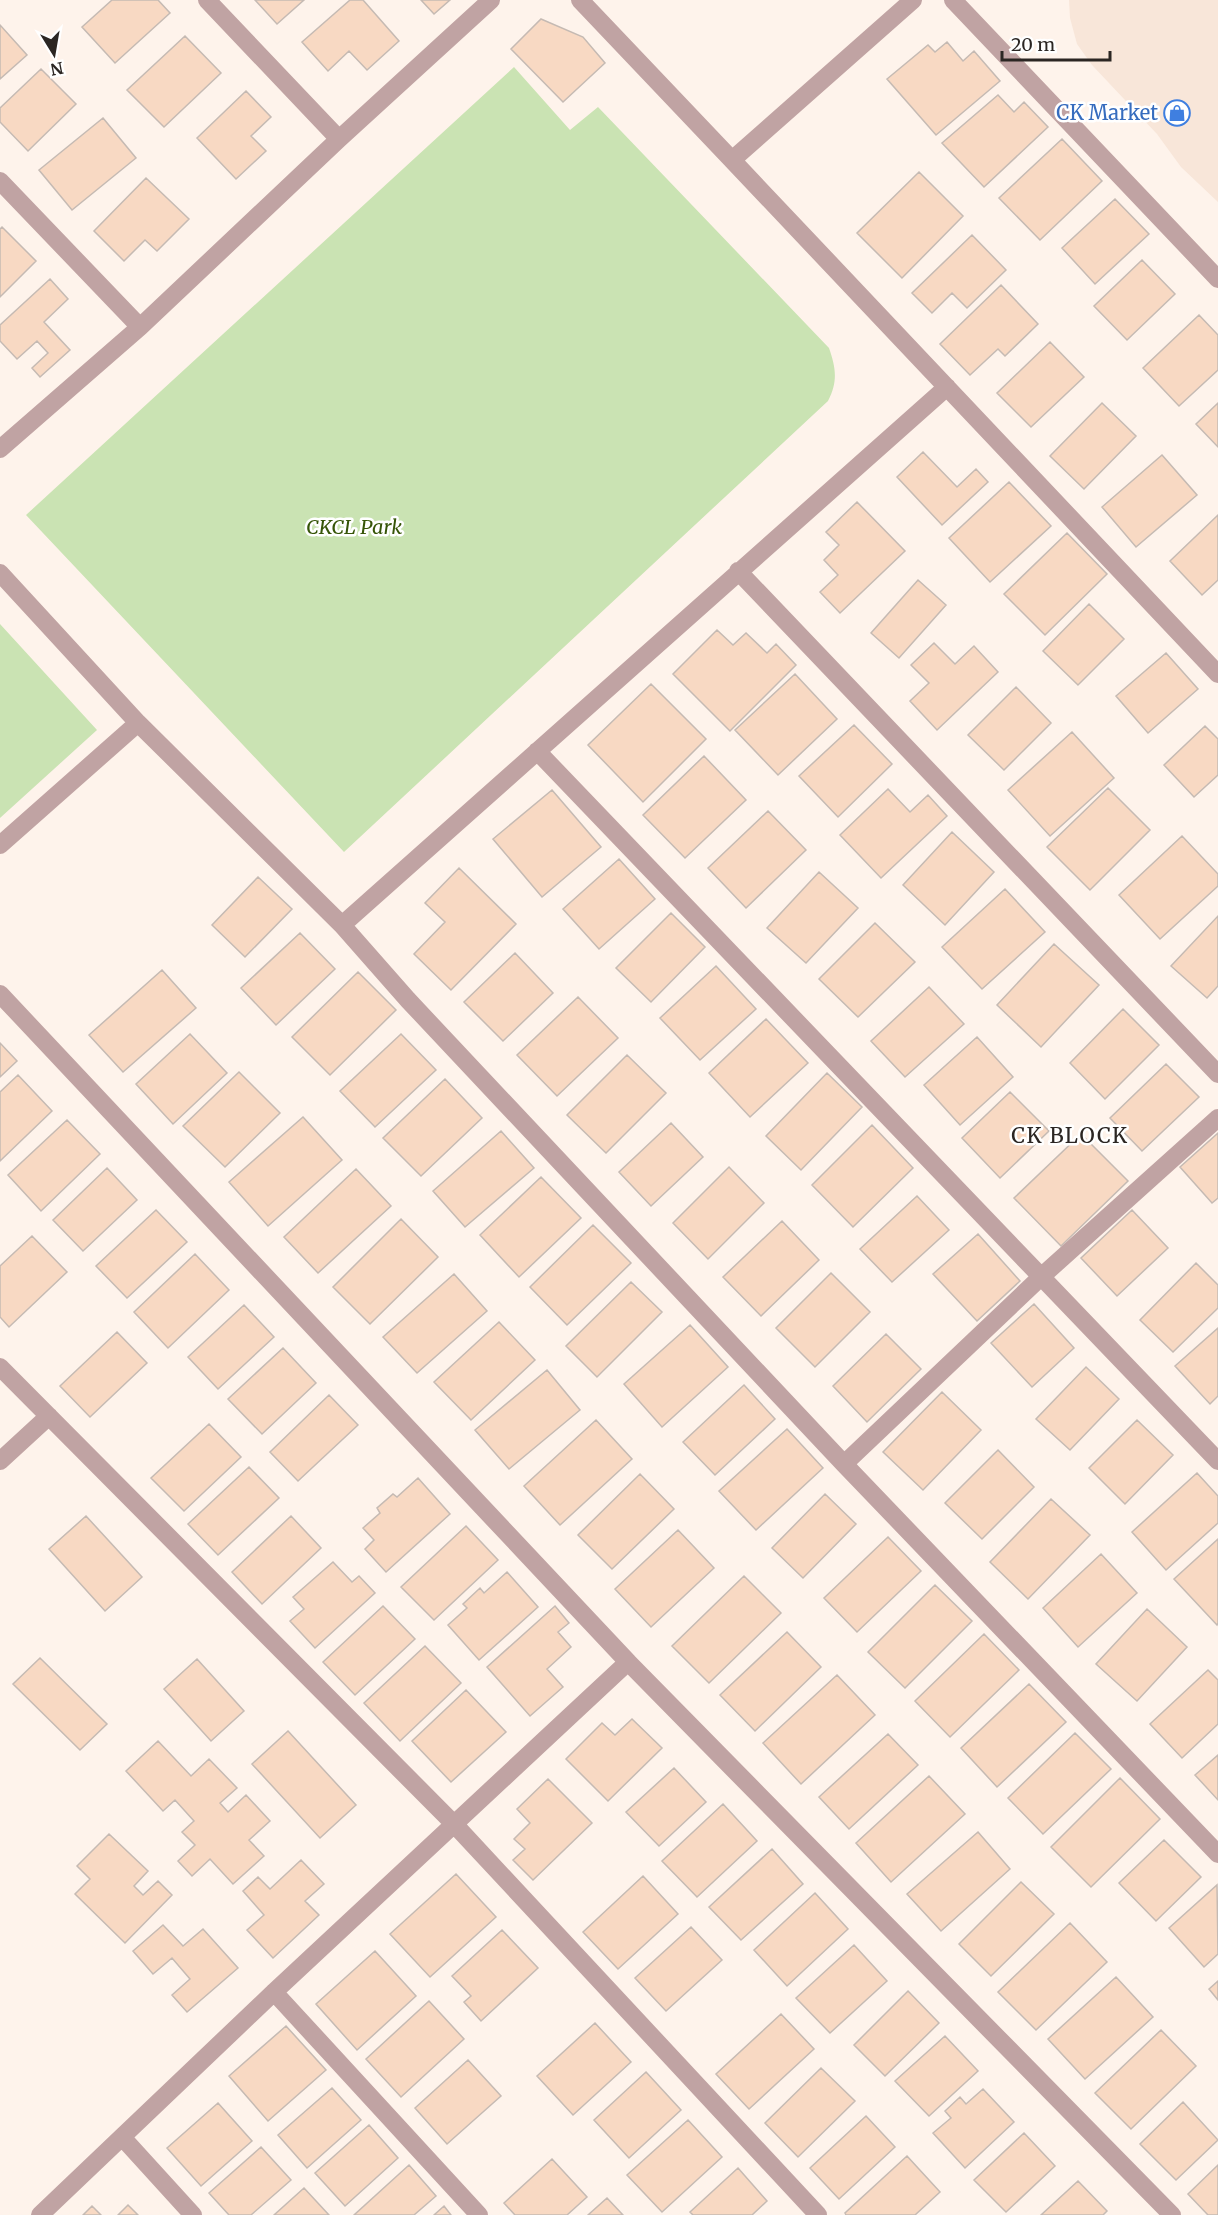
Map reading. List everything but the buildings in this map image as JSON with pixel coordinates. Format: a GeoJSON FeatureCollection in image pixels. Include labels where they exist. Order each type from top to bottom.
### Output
{"type":"FeatureCollection","features":[{"type":"Feature","properties":{"kind":"street"},"geometry":{"type":"LineString","coordinates":[[207,0],[339,139]]}},
{"type":"Feature","properties":{"kind":"street"},"geometry":{"type":"LineString","coordinates":[[0,449],[140,327],[339,139],[491,0]]}},
{"type":"Feature","properties":{"kind":"street"},"geometry":{"type":"LineString","coordinates":[[580,0],[1218,674]]}},
{"type":"Feature","properties":{"kind":"street"},"geometry":{"type":"LineString","coordinates":[[732,160],[912,0]]}},
{"type":"Feature","properties":{"kind":"street"},"geometry":{"type":"LineString","coordinates":[[953,0],[1218,279]]}},
{"type":"Feature","properties":{"kind":"street"},"geometry":{"type":"LineString","coordinates":[[0,181],[140,327]]}},
{"type":"Feature","properties":{"kind":"street"},"geometry":{"type":"LineString","coordinates":[[342,925],[947,387]]}},
{"type":"Feature","properties":{"kind":"street"},"geometry":{"type":"LineString","coordinates":[[738,571],[1218,1074]]}},
{"type":"Feature","properties":{"kind":"street"},"geometry":{"type":"LineString","coordinates":[[0,573],[138,723],[342,925],[408,1000],[844,1464],[1218,1854]]}},
{"type":"Feature","properties":{"kind":"street"},"geometry":{"type":"LineString","coordinates":[[0,845],[138,723]]}},
{"type":"Feature","properties":{"kind":"street"},"geometry":{"type":"LineString","coordinates":[[537,751],[1218,1461]]}},
{"type":"Feature","properties":{"kind":"street"},"geometry":{"type":"LineString","coordinates":[[0,994],[628,1662],[1172,2215]]}},
{"type":"Feature","properties":{"kind":"street"},"geometry":{"type":"LineString","coordinates":[[844,1464],[1042,1276],[1218,1118]]}},
{"type":"Feature","properties":{"kind":"street"},"geometry":{"type":"LineString","coordinates":[[0,1367],[454,1825],[818,2215]]}},
{"type":"Feature","properties":{"kind":"street"},"geometry":{"type":"LineString","coordinates":[[0,1461],[49,1416]]}},
{"type":"Feature","properties":{"kind":"street"},"geometry":{"type":"LineString","coordinates":[[40,2215],[274,1992],[628,1662]]}},
{"type":"Feature","properties":{"kind":"street"},"geometry":{"type":"LineString","coordinates":[[274,1992],[479,2215]]}},
{"type":"Feature","properties":{"kind":"street"},"geometry":{"type":"LineString","coordinates":[[122,2137],[193,2215]]}},
{"type":"Feature","properties":{"kind":"shaded area","name":"CK Market"},"geometry":{"type":"Polygon","coordinates":[[[1069,0],[1218,0],[1218,202],[1181,167],[1157,134],[1092,65],[1077,44],[1070,18],[1069,0]]]}},
{"type":"Feature","properties":{"kind":"green space","name":"CKCL Park"},"geometry":{"type":"Polygon","coordinates":[[[514,67],[570,130],[598,107],[829,348],[835,381],[828,401],[344,852],[26,515],[514,67]]]}},
{"type":"Feature","properties":{"kind":"green space"},"geometry":{"type":"Polygon","coordinates":[[[0,624],[97,730],[0,818],[0,624]]]}},
{"type":"Feature","properties":{"kind":"place","name":"CK Market"},"geometry":{"type":"Point","coordinates":[1177,113]}},
{"type":"Feature","properties":{"kind":"district","name":"CK BLOCK"},"geometry":{"type":"Point","coordinates":[1070,1136]}}]}
